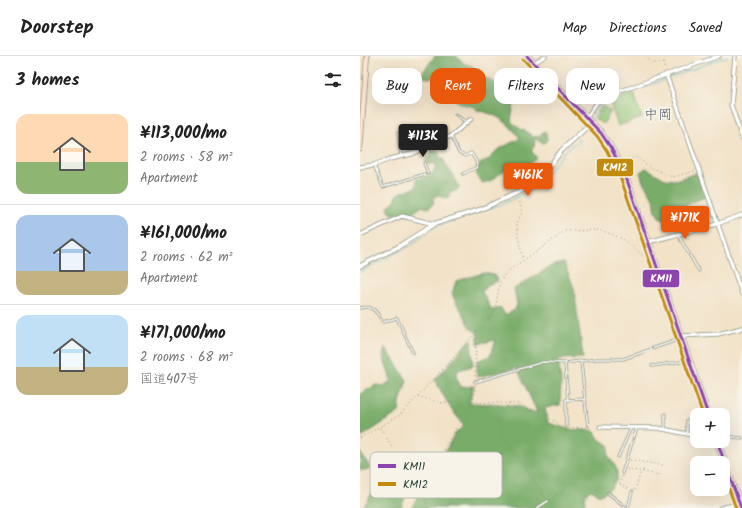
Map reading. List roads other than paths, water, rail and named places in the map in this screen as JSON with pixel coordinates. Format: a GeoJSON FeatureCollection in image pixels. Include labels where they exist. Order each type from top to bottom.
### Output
{"type":"FeatureCollection","features":[{"type":"Feature","properties":{"kind":"highway"},"geometry":{"type":"LineString","coordinates":[[527,56],[589,120],[609,145],[619,162],[682,337],[706,408]]}},
{"type":"Feature","properties":{"kind":"highway"},"geometry":{"type":"LineString","coordinates":[[720,448],[741,504]]}},
{"type":"Feature","properties":{"kind":"main road"},"geometry":{"type":"LineString","coordinates":[[360,149],[362,104],[367,56]]}},
{"type":"Feature","properties":{"kind":"street"},"geometry":{"type":"LineString","coordinates":[[534,63],[545,56]]}},
{"type":"Feature","properties":{"kind":"street"},"geometry":{"type":"LineString","coordinates":[[360,266],[398,247],[434,224],[479,210],[517,194],[534,184],[589,120],[599,100],[604,97],[719,56]]}},
{"type":"Feature","properties":{"kind":"street"},"geometry":{"type":"LineString","coordinates":[[735,56],[731,104],[742,138]]}},
{"type":"Feature","properties":{"kind":"street"},"geometry":{"type":"LineString","coordinates":[[666,74],[742,294]]}},
{"type":"Feature","properties":{"kind":"street"},"geometry":{"type":"LineString","coordinates":[[360,167],[374,165],[412,154],[451,136],[468,124],[471,120]]}},
{"type":"Feature","properties":{"kind":"street"},"geometry":{"type":"LineString","coordinates":[[648,242],[717,224],[742,215]]}},
{"type":"Feature","properties":{"kind":"street"},"geometry":{"type":"LineString","coordinates":[[360,235],[402,216],[434,224]]}},
{"type":"Feature","properties":{"kind":"street"},"geometry":{"type":"LineString","coordinates":[[682,337],[718,334],[742,328]]}},
{"type":"Feature","properties":{"kind":"street"},"geometry":{"type":"LineString","coordinates":[[600,427],[665,429],[690,435]]}},
{"type":"Feature","properties":{"kind":"street"},"geometry":{"type":"LineString","coordinates":[[720,508],[741,504]]}},
{"type":"Feature","properties":{"kind":"lane"},"geometry":{"type":"LineString","coordinates":[[455,114],[468,124]]}},
{"type":"Feature","properties":{"kind":"lane"},"geometry":{"type":"LineString","coordinates":[[398,133],[401,156]]}},
{"type":"Feature","properties":{"kind":"lane"},"geometry":{"type":"LineString","coordinates":[[451,136],[459,153],[465,156],[471,153],[476,161],[477,167],[464,174]]}},
{"type":"Feature","properties":{"kind":"lane"},"geometry":{"type":"LineString","coordinates":[[374,165],[383,187],[428,173],[424,163]]}},
{"type":"Feature","properties":{"kind":"lane"},"geometry":{"type":"LineString","coordinates":[[677,234],[699,271]]}},
{"type":"Feature","properties":{"kind":"lane"},"geometry":{"type":"LineString","coordinates":[[360,308],[370,307],[374,309],[383,322],[397,318],[413,353]]}},
{"type":"Feature","properties":{"kind":"lane"},"geometry":{"type":"LineString","coordinates":[[475,382],[544,362],[564,363],[597,359],[623,359],[682,337]]}},
{"type":"Feature","properties":{"kind":"lane"},"geometry":{"type":"LineString","coordinates":[[652,366],[690,361]]}},
{"type":"Feature","properties":{"kind":"lane"},"geometry":{"type":"LineString","coordinates":[[581,362],[588,428]]}},
{"type":"Feature","properties":{"kind":"lane"},"geometry":{"type":"LineString","coordinates":[[564,363],[568,400]]}},
{"type":"Feature","properties":{"kind":"lane"},"geometry":{"type":"LineString","coordinates":[[566,426],[564,403],[568,400],[585,399]]}},
{"type":"Feature","properties":{"kind":"lane"},"geometry":{"type":"LineString","coordinates":[[665,414],[665,429]]}},
{"type":"Feature","properties":{"kind":"lane"},"geometry":{"type":"LineString","coordinates":[[687,420],[687,435]]}},
{"type":"Feature","properties":{"kind":"lane"},"geometry":{"type":"LineString","coordinates":[[618,457],[631,428]]}},
{"type":"Feature","properties":{"kind":"lane"},"geometry":{"type":"LineString","coordinates":[[622,473],[628,459],[637,428]]}},
{"type":"Feature","properties":{"kind":"lane"},"geometry":{"type":"LineString","coordinates":[[730,437],[742,438]]}},
{"type":"Feature","properties":{"kind":"lane"},"geometry":{"type":"LineString","coordinates":[[608,494],[628,508],[632,492]]}},
{"type":"Feature","properties":{"kind":"lane"},"geometry":{"type":"LineString","coordinates":[[537,508],[548,500]]}},
{"type":"Feature","properties":{"kind":"waterway"},"geometry":{"type":"LineString","coordinates":[[669,78],[728,56]]}},
{"type":"Feature","properties":{"kind":"waterway"},"geometry":{"type":"LineString","coordinates":[[591,120],[602,102],[666,79]]}},
{"type":"Feature","properties":{"kind":"waterway"},"geometry":{"type":"LineString","coordinates":[[580,131],[587,123]]}},
{"type":"Feature","properties":{"kind":"waterway"},"geometry":{"type":"LineString","coordinates":[[360,272],[411,245],[436,226],[502,204],[536,187],[567,149],[579,140],[578,138]]}},
{"type":"Feature","properties":{"kind":"district","name":"中岡"},"geometry":{"type":"Point","coordinates":[658,114]}}]}
